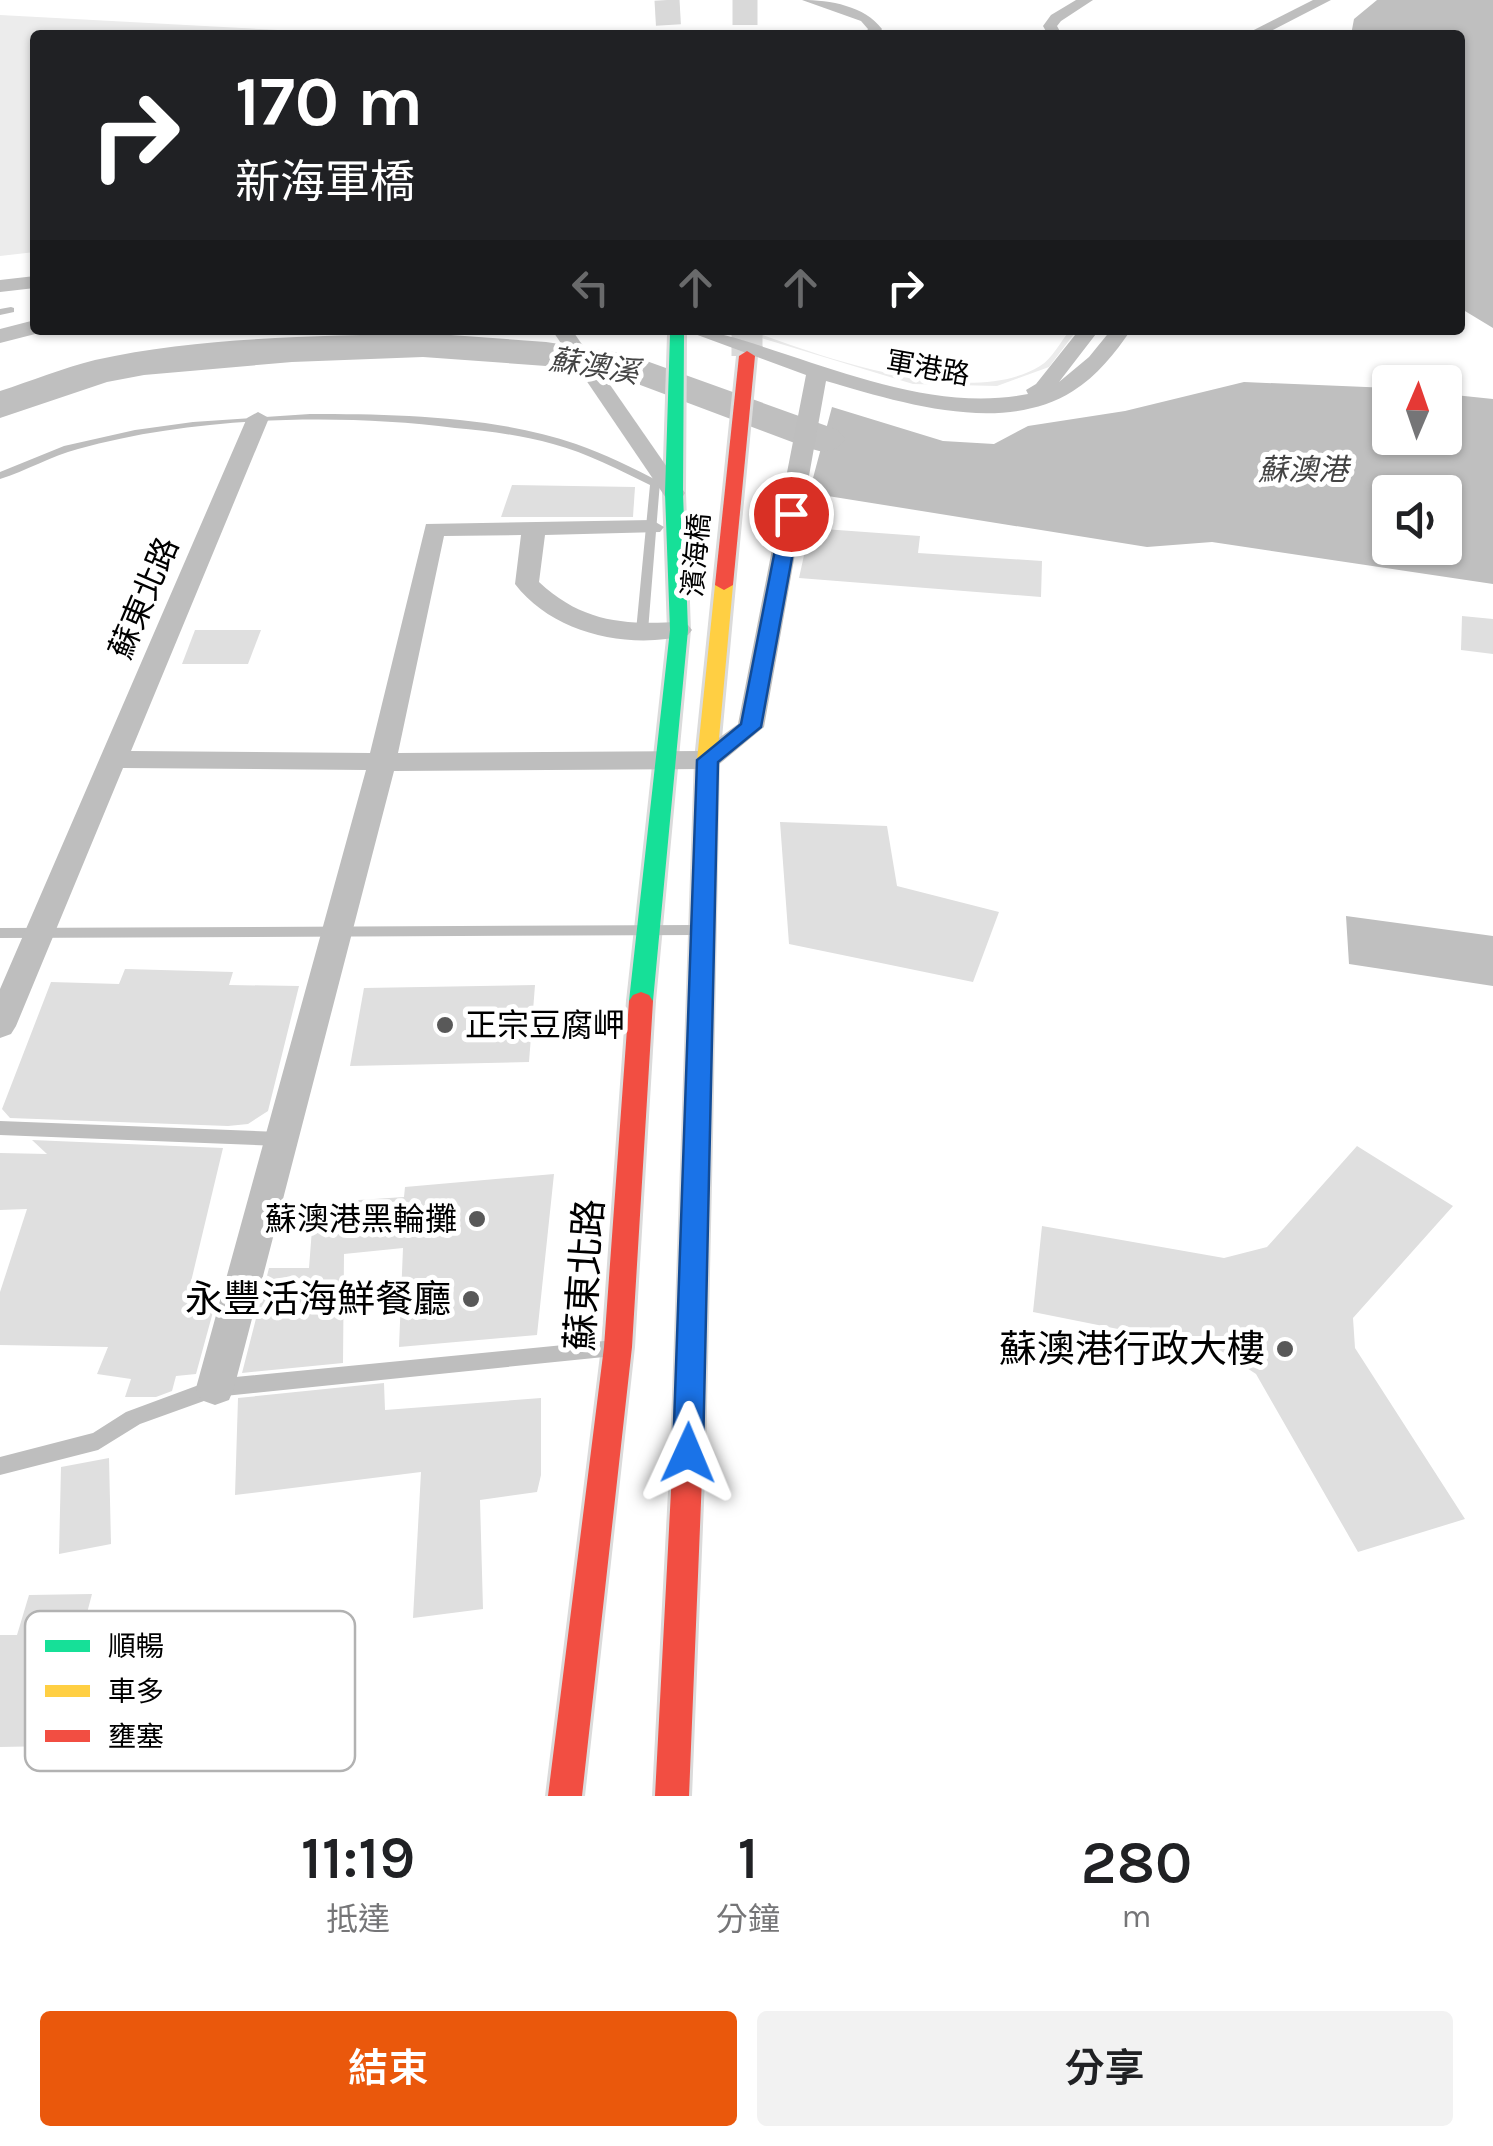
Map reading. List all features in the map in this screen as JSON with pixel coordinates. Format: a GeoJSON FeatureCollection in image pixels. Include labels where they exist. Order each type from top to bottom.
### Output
{"type":"FeatureCollection","features":[{"type":"Feature","properties":{"kind":"main road","name":"蘇東北路"},"geometry":{"type":"LineString","coordinates":[[565,1796],[618,1347],[646,929],[679,630],[674,493],[686,335]]}},
{"type":"Feature","properties":{"kind":"main road","name":"濱海橋"},"geometry":{"type":"LineString","coordinates":[[708,760],[747,356]]}},
{"type":"Feature","properties":{"kind":"main road"},"geometry":{"type":"LineString","coordinates":[[672,1796],[688,1453],[708,760]]}},
{"type":"Feature","properties":{"kind":"street"},"geometry":{"type":"LineString","coordinates":[[809,0],[866,18],[874,30]]}},
{"type":"Feature","properties":{"kind":"street"},"geometry":{"type":"LineString","coordinates":[[1052,30],[1050,26],[1056,18],[1086,0]]}},
{"type":"Feature","properties":{"kind":"street"},"geometry":{"type":"LineString","coordinates":[[1261,30],[1324,0]]}},
{"type":"Feature","properties":{"kind":"street"},"geometry":{"type":"LineString","coordinates":[[0,270],[30,267]]}},
{"type":"Feature","properties":{"kind":"street"},"geometry":{"type":"LineString","coordinates":[[0,286],[30,283]]}},
{"type":"Feature","properties":{"kind":"street"},"geometry":{"type":"LineString","coordinates":[[565,335],[674,493]]}},
{"type":"Feature","properties":{"kind":"street","name":"軍港路"},"geometry":{"type":"LineString","coordinates":[[696,335],[932,402],[980,404]]}},
{"type":"Feature","properties":{"kind":"street"},"geometry":{"type":"LineString","coordinates":[[980,404],[1042,388],[1085,335]]}},
{"type":"Feature","properties":{"kind":"street"},"geometry":{"type":"LineString","coordinates":[[980,404],[1039,400],[1068,386],[1105,354],[1118,335]]}},
{"type":"Feature","properties":{"kind":"street"},"geometry":{"type":"LineString","coordinates":[[115,759],[708,760],[751,727],[817,372]]}},
{"type":"Feature","properties":{"kind":"street","name":"蘇東北路"},"geometry":{"type":"LineString","coordinates":[[0,1026],[258,418]]}},
{"type":"Feature","properties":{"kind":"street"},"geometry":{"type":"LineString","coordinates":[[215,1388],[382,762],[434,529],[652,526]]}},
{"type":"Feature","properties":{"kind":"street"},"geometry":{"type":"LineString","coordinates":[[534,529],[527,584],[552,610],[576,623],[642,631],[679,630]]}},
{"type":"Feature","properties":{"kind":"lane"},"geometry":{"type":"LineString","coordinates":[[0,476],[74,446],[258,418],[424,423],[545,438],[612,462],[656,484],[642,631]]}},
{"type":"Feature","properties":{"kind":"lane"},"geometry":{"type":"LineString","coordinates":[[0,933],[701,930]]}},
{"type":"Feature","properties":{"kind":"lane"},"geometry":{"type":"LineString","coordinates":[[0,1128],[279,1139]]}},
{"type":"Feature","properties":{"kind":"lane"},"geometry":{"type":"LineString","coordinates":[[0,1466],[98,1440],[133,1418],[215,1388],[618,1347]]}},
{"type":"Feature","properties":{"kind":"shaded area"},"geometry":{"type":"Polygon","coordinates":[[[0,15],[278,30],[30,30],[30,253],[0,256],[0,15]]]}},
{"type":"Feature","properties":{"kind":"shaded area"},"geometry":{"type":"Polygon","coordinates":[[[751,335],[763,335],[895,375],[974,383],[1010,378],[1040,366],[1066,335],[1073,335],[1049,367],[997,386],[913,384],[751,335]]]}},
{"type":"Feature","properties":{"kind":"water"},"geometry":{"type":"Polygon","coordinates":[[[1377,0],[1493,0],[1493,328],[1465,311],[1465,30],[1352,30],[1354,19],[1377,0]]]}},
{"type":"Feature","properties":{"kind":"water","name":"蘇澳港"},"geometry":{"type":"Polygon","coordinates":[[[1244,382],[1372,387],[1372,455],[1462,455],[1462,396],[1493,399],[1493,584],[1212,542],[1147,547],[809,493],[832,407],[943,441],[994,444],[1028,426],[1125,411],[1244,382]]]}},
{"type":"Feature","properties":{"kind":"water"},"geometry":{"type":"Polygon","coordinates":[[[1346,916],[1493,936],[1493,986],[1349,964],[1346,916]]]}},
{"type":"Feature","properties":{"kind":"building"},"geometry":{"type":"Polygon","coordinates":[[[512,485],[635,487],[633,517],[501,517],[512,485]]]}},
{"type":"Feature","properties":{"kind":"building"},"geometry":{"type":"Polygon","coordinates":[[[810,528],[920,536],[918,553],[1042,561],[1041,597],[799,578],[810,528]]]}},
{"type":"Feature","properties":{"kind":"building"},"geometry":{"type":"Polygon","coordinates":[[[1462,616],[1493,619],[1493,654],[1461,650],[1462,616]]]}},
{"type":"Feature","properties":{"kind":"building"},"geometry":{"type":"Polygon","coordinates":[[[195,630],[261,630],[248,664],[182,664],[195,630]]]}},
{"type":"Feature","properties":{"kind":"building"},"geometry":{"type":"Polygon","coordinates":[[[780,822],[887,826],[897,886],[999,912],[973,982],[789,944],[780,822]]]}},
{"type":"Feature","properties":{"kind":"building"},"geometry":{"type":"Polygon","coordinates":[[[125,969],[233,972],[229,985],[299,986],[268,1111],[248,1124],[228,1126],[10,1118],[2,1109],[51,982],[119,984],[125,969]]]}},
{"type":"Feature","properties":{"kind":"building","name":"正宗豆腐岬"},"geometry":{"type":"Polygon","coordinates":[[[535,985],[529,1062],[350,1066],[364,988],[535,985]]]}},
{"type":"Feature","properties":{"kind":"building"},"geometry":{"type":"Polygon","coordinates":[[[32,1140],[223,1148],[189,1290],[219,1290],[196,1374],[176,1376],[172,1391],[156,1397],[125,1397],[131,1379],[97,1374],[108,1347],[0,1345],[0,1292],[27,1209],[0,1210],[0,1153],[47,1154],[32,1140]]]}},
{"type":"Feature","properties":{"kind":"building","name":"蘇澳港行政大樓"},"geometry":{"type":"Polygon","coordinates":[[[1357,1146],[1453,1206],[1353,1318],[1355,1348],[1465,1519],[1358,1552],[1256,1374],[1218,1349],[1033,1312],[1042,1226],[1224,1258],[1267,1247],[1357,1146]]]}},
{"type":"Feature","properties":{"kind":"building"},"geometry":{"type":"Polygon","coordinates":[[[554,1174],[537,1335],[399,1347],[403,1248],[344,1254],[343,1363],[242,1373],[269,1268],[309,1268],[314,1203],[404,1197],[405,1187],[554,1174]]]}},
{"type":"Feature","properties":{"kind":"building"},"geometry":{"type":"Polygon","coordinates":[[[384,1383],[385,1410],[541,1398],[541,1475],[537,1492],[480,1500],[483,1609],[413,1618],[421,1472],[235,1495],[238,1398],[384,1383]]]}},
{"type":"Feature","properties":{"kind":"building"},"geometry":{"type":"Polygon","coordinates":[[[109,1458],[111,1544],[59,1554],[61,1467],[109,1458]]]}},
{"type":"Feature","properties":{"kind":"building"},"geometry":{"type":"Polygon","coordinates":[[[92,1594],[88,1611],[25,1611],[25,1747],[0,1747],[0,1635],[17,1635],[29,1595],[92,1594]]]}},
{"type":"Feature","properties":{"kind":"waterway"},"geometry":{"type":"LineString","coordinates":[[0,336],[30,328]]}},
{"type":"Feature","properties":{"kind":"waterway","name":"蘇澳溪"},"geometry":{"type":"LineString","coordinates":[[0,405],[98,372],[144,363],[292,350],[423,345],[546,354],[627,366],[823,439]]}},
{"type":"Feature","properties":{"kind":"tunnel"},"geometry":{"type":"LineString","coordinates":[[667,0],[669,30]]}},
{"type":"Feature","properties":{"kind":"tunnel"},"geometry":{"type":"LineString","coordinates":[[745,0],[745,30]]}},
{"type":"Feature","properties":{"kind":"tunnel"},"geometry":{"type":"LineString","coordinates":[[747,335],[747,356]]}},
{"type":"Feature","properties":{"kind":"traffic: fast"},"geometry":{"type":"LineString","coordinates":[[641,1001],[679,630],[674,493],[677,335]]}},
{"type":"Feature","properties":{"kind":"traffic: slow"},"geometry":{"type":"LineString","coordinates":[[697,1137],[707,760],[724,585]]}},
{"type":"Feature","properties":{"kind":"traffic: jam"},"geometry":{"type":"LineString","coordinates":[[724,585],[747,356]]}},
{"type":"Feature","properties":{"kind":"traffic: jam"},"geometry":{"type":"LineString","coordinates":[[565,1796],[618,1347],[641,1001]]}},
{"type":"Feature","properties":{"kind":"traffic: jam"},"geometry":{"type":"LineString","coordinates":[[672,1796],[697,1137]]}},
{"type":"Feature","properties":{"kind":"place","name":"正宗豆腐岬"},"geometry":{"type":"Point","coordinates":[445,1025]}},
{"type":"Feature","properties":{"kind":"place","name":"蘇澳港黑輪攤"},"geometry":{"type":"Point","coordinates":[477,1219]}},
{"type":"Feature","properties":{"kind":"place","name":"永豐活海鮮餐廳"},"geometry":{"type":"Point","coordinates":[471,1299]}},
{"type":"Feature","properties":{"kind":"place","name":"蘇澳港行政大樓"},"geometry":{"type":"Point","coordinates":[1285,1349]}},
{"type":"Feature","properties":{"kind":"route"},"geometry":{"type":"LineString","coordinates":[[688,1453],[708,760],[751,727],[791,514]]}}]}
